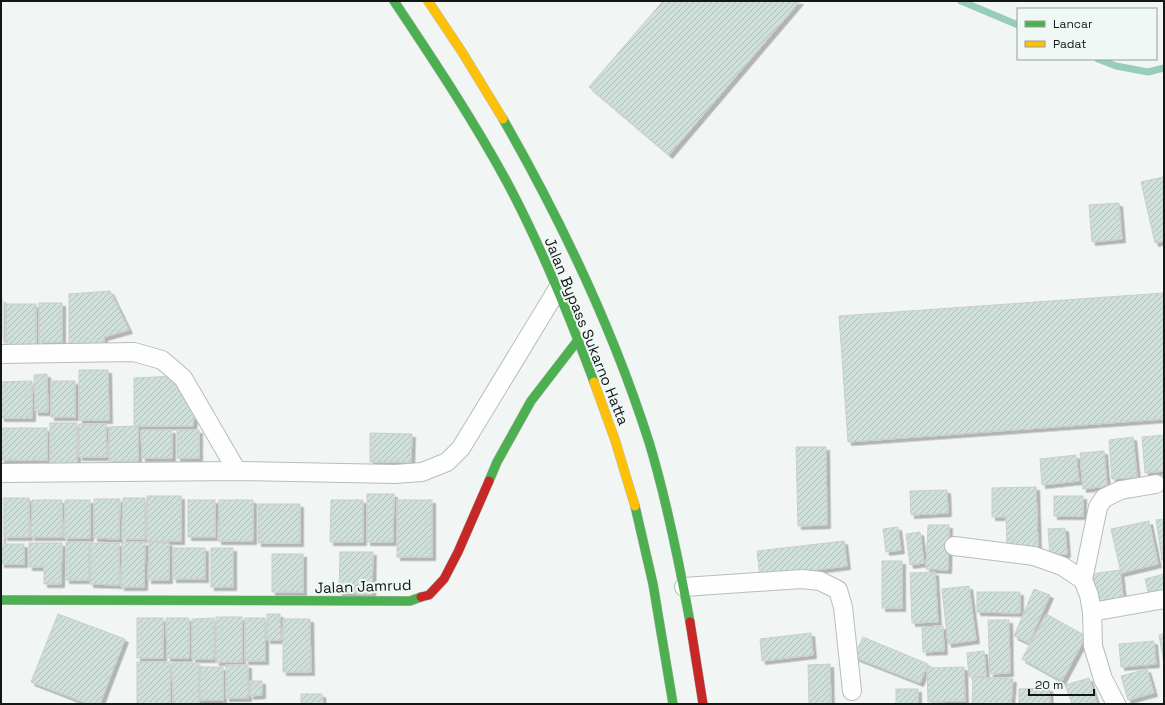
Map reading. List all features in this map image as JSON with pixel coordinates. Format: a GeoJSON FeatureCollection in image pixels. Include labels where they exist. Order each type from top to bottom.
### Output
{"type":"FeatureCollection","features":[{"type":"Feature","properties":{"kind":"main road","name":"Jalan Bypass Sukarno Hatta"},"geometry":{"type":"LineString","coordinates":[[394,1],[472,120],[504,177],[534,238],[578,340],[618,446],[637,511],[648,556],[673,704]]}},
{"type":"Feature","properties":{"kind":"main road","name":"Jalan Bypass Sukarno Hatta"},"geometry":{"type":"LineString","coordinates":[[428,1],[491,97],[564,230],[615,348],[649,443],[670,521],[684,587],[704,703]]}},
{"type":"Feature","properties":{"kind":"main road","name":"Jalan Jamrud"},"geometry":{"type":"LineString","coordinates":[[1,600],[410,601],[429,595],[444,579],[458,552],[497,462],[531,401],[578,340]]}},
{"type":"Feature","properties":{"kind":"street"},"geometry":{"type":"LineString","coordinates":[[1,473],[237,471],[395,474],[422,472],[447,462],[461,448],[557,290]]}},
{"type":"Feature","properties":{"kind":"street"},"geometry":{"type":"LineString","coordinates":[[1,354],[134,352],[162,360],[183,378],[237,471]]}},
{"type":"Feature","properties":{"kind":"street"},"geometry":{"type":"LineString","coordinates":[[1116,704],[1103,679],[1093,646],[1092,612],[1089,595],[1083,580],[1098,507],[1104,498],[1121,490],[1156,484]]}},
{"type":"Feature","properties":{"kind":"street"},"geometry":{"type":"LineString","coordinates":[[954,546],[1034,556],[1062,566],[1083,580]]}},
{"type":"Feature","properties":{"kind":"street"},"geometry":{"type":"LineString","coordinates":[[684,587],[802,579],[820,581],[838,590],[843,607],[852,692]]}},
{"type":"Feature","properties":{"kind":"street"},"geometry":{"type":"LineString","coordinates":[[1092,612],[1164,599]]}},
{"type":"Feature","properties":{"kind":"building"},"geometry":{"type":"Polygon","coordinates":[[[663,1],[800,1],[669,155],[589,87],[663,1]]]}},
{"type":"Feature","properties":{"kind":"building"},"geometry":{"type":"Polygon","coordinates":[[[1163,177],[1164,241],[1155,243],[1141,182],[1163,177]]]}},
{"type":"Feature","properties":{"kind":"building"},"geometry":{"type":"Polygon","coordinates":[[[1119,203],[1122,239],[1092,242],[1089,205],[1119,203]]]}},
{"type":"Feature","properties":{"kind":"building"},"geometry":{"type":"Polygon","coordinates":[[[110,291],[129,330],[104,337],[104,348],[69,348],[69,294],[110,291]]]}},
{"type":"Feature","properties":{"kind":"building"},"geometry":{"type":"Polygon","coordinates":[[[1164,293],[1164,419],[848,442],[839,316],[1164,293]]]}},
{"type":"Feature","properties":{"kind":"building"},"geometry":{"type":"Polygon","coordinates":[[[2,299],[2,339],[1,339],[2,299]]]}},
{"type":"Feature","properties":{"kind":"building"},"geometry":{"type":"Polygon","coordinates":[[[39,303],[62,303],[62,342],[39,342],[39,303]]]}},
{"type":"Feature","properties":{"kind":"building"},"geometry":{"type":"Polygon","coordinates":[[[6,304],[36,304],[36,347],[6,347],[6,304]]]}},
{"type":"Feature","properties":{"kind":"building"},"geometry":{"type":"Polygon","coordinates":[[[79,370],[108,370],[109,420],[79,420],[79,370]]]}},
{"type":"Feature","properties":{"kind":"building"},"geometry":{"type":"Polygon","coordinates":[[[47,374],[48,412],[35,412],[34,375],[47,374]]]}},
{"type":"Feature","properties":{"kind":"building"},"geometry":{"type":"Polygon","coordinates":[[[174,376],[195,408],[193,426],[134,426],[134,378],[174,376]]]}},
{"type":"Feature","properties":{"kind":"building"},"geometry":{"type":"Polygon","coordinates":[[[32,381],[32,418],[1,418],[1,382],[32,381]]]}},
{"type":"Feature","properties":{"kind":"building"},"geometry":{"type":"Polygon","coordinates":[[[51,381],[75,381],[75,417],[51,417],[51,381]]]}},
{"type":"Feature","properties":{"kind":"building"},"geometry":{"type":"Polygon","coordinates":[[[50,423],[77,423],[77,464],[50,464],[50,423]]]}},
{"type":"Feature","properties":{"kind":"building"},"geometry":{"type":"Polygon","coordinates":[[[79,424],[106,424],[107,457],[79,457],[79,424]]]}},
{"type":"Feature","properties":{"kind":"building"},"geometry":{"type":"Polygon","coordinates":[[[138,426],[138,461],[109,461],[109,427],[138,426]]]}},
{"type":"Feature","properties":{"kind":"building"},"geometry":{"type":"Polygon","coordinates":[[[1,428],[47,428],[47,460],[1,460],[1,428]]]}},
{"type":"Feature","properties":{"kind":"building"},"geometry":{"type":"Polygon","coordinates":[[[141,430],[172,430],[172,458],[142,458],[141,430]]]}},
{"type":"Feature","properties":{"kind":"building"},"geometry":{"type":"Polygon","coordinates":[[[177,430],[199,430],[199,458],[177,458],[177,430]]]}},
{"type":"Feature","properties":{"kind":"building"},"geometry":{"type":"Polygon","coordinates":[[[370,433],[412,434],[411,462],[370,462],[370,433]]]}},
{"type":"Feature","properties":{"kind":"building"},"geometry":{"type":"Polygon","coordinates":[[[1164,435],[1164,471],[1145,473],[1142,437],[1164,435]]]}},
{"type":"Feature","properties":{"kind":"building"},"geometry":{"type":"Polygon","coordinates":[[[1133,437],[1137,477],[1112,479],[1109,440],[1133,437]]]}},
{"type":"Feature","properties":{"kind":"building"},"geometry":{"type":"Polygon","coordinates":[[[796,447],[826,447],[827,525],[798,526],[796,447]]]}},
{"type":"Feature","properties":{"kind":"building"},"geometry":{"type":"Polygon","coordinates":[[[1104,451],[1107,486],[1083,489],[1080,453],[1104,451]]]}},
{"type":"Feature","properties":{"kind":"building"},"geometry":{"type":"Polygon","coordinates":[[[1076,455],[1079,481],[1042,485],[1040,459],[1076,455]]]}},
{"type":"Feature","properties":{"kind":"building"},"geometry":{"type":"Polygon","coordinates":[[[1036,487],[1038,547],[1007,548],[1006,517],[992,517],[992,488],[1036,487]]]}},
{"type":"Feature","properties":{"kind":"building"},"geometry":{"type":"Polygon","coordinates":[[[947,490],[948,513],[911,515],[910,491],[947,490]]]}},
{"type":"Feature","properties":{"kind":"building"},"geometry":{"type":"Polygon","coordinates":[[[367,494],[394,494],[393,542],[367,542],[367,494]]]}},
{"type":"Feature","properties":{"kind":"building"},"geometry":{"type":"Polygon","coordinates":[[[147,496],[181,496],[181,541],[147,541],[147,496]]]}},
{"type":"Feature","properties":{"kind":"building"},"geometry":{"type":"Polygon","coordinates":[[[1054,496],[1083,496],[1083,516],[1054,516],[1054,496]]]}},
{"type":"Feature","properties":{"kind":"building"},"geometry":{"type":"Polygon","coordinates":[[[2,498],[2,542],[1,542],[2,498]]]}},
{"type":"Feature","properties":{"kind":"building"},"geometry":{"type":"Polygon","coordinates":[[[4,498],[29,498],[29,537],[4,537],[4,498]]]}},
{"type":"Feature","properties":{"kind":"building"},"geometry":{"type":"Polygon","coordinates":[[[123,498],[145,498],[145,539],[122,539],[123,498]]]}},
{"type":"Feature","properties":{"kind":"building"},"geometry":{"type":"Polygon","coordinates":[[[94,499],[120,499],[119,539],[94,538],[94,499]]]}},
{"type":"Feature","properties":{"kind":"building"},"geometry":{"type":"Polygon","coordinates":[[[32,500],[62,500],[62,537],[31,537],[32,500]]]}},
{"type":"Feature","properties":{"kind":"building"},"geometry":{"type":"Polygon","coordinates":[[[65,500],[90,500],[90,538],[64,538],[65,500]]]}},
{"type":"Feature","properties":{"kind":"building"},"geometry":{"type":"Polygon","coordinates":[[[188,500],[215,500],[215,537],[188,537],[188,500]]]}},
{"type":"Feature","properties":{"kind":"building"},"geometry":{"type":"Polygon","coordinates":[[[219,500],[253,500],[253,541],[218,541],[219,500]]]}},
{"type":"Feature","properties":{"kind":"building"},"geometry":{"type":"Polygon","coordinates":[[[331,500],[363,500],[363,542],[330,542],[331,500]]]}},
{"type":"Feature","properties":{"kind":"building"},"geometry":{"type":"Polygon","coordinates":[[[397,500],[432,500],[432,557],[397,557],[397,500]]]}},
{"type":"Feature","properties":{"kind":"building"},"geometry":{"type":"Polygon","coordinates":[[[258,504],[300,504],[300,543],[258,543],[258,504]]]}},
{"type":"Feature","properties":{"kind":"building"},"geometry":{"type":"Polygon","coordinates":[[[1164,519],[1164,560],[1162,560],[1156,520],[1164,519]]]}},
{"type":"Feature","properties":{"kind":"building"},"geometry":{"type":"Polygon","coordinates":[[[1149,521],[1158,564],[1121,573],[1111,529],[1149,521]]]}},
{"type":"Feature","properties":{"kind":"building"},"geometry":{"type":"Polygon","coordinates":[[[928,525],[949,525],[948,570],[926,569],[928,525]]]}},
{"type":"Feature","properties":{"kind":"building"},"geometry":{"type":"Polygon","coordinates":[[[898,527],[901,550],[886,552],[883,529],[898,527]]]}},
{"type":"Feature","properties":{"kind":"building"},"geometry":{"type":"Polygon","coordinates":[[[1065,528],[1067,554],[1050,555],[1048,529],[1065,528]]]}},
{"type":"Feature","properties":{"kind":"building"},"geometry":{"type":"Polygon","coordinates":[[[920,532],[924,563],[910,565],[906,534],[920,532]]]}},
{"type":"Feature","properties":{"kind":"building"},"geometry":{"type":"Polygon","coordinates":[[[844,541],[847,566],[760,577],[757,551],[844,541]]]}},
{"type":"Feature","properties":{"kind":"building"},"geometry":{"type":"Polygon","coordinates":[[[66,542],[89,542],[89,580],[66,580],[66,542]]]}},
{"type":"Feature","properties":{"kind":"building"},"geometry":{"type":"Polygon","coordinates":[[[122,542],[145,542],[144,587],[121,587],[122,542]]]}},
{"type":"Feature","properties":{"kind":"building"},"geometry":{"type":"Polygon","coordinates":[[[149,542],[169,543],[169,580],[148,580],[149,542]]]}},
{"type":"Feature","properties":{"kind":"building"},"geometry":{"type":"Polygon","coordinates":[[[29,543],[62,543],[61,584],[44,584],[44,567],[29,567],[29,543]]]}},
{"type":"Feature","properties":{"kind":"building"},"geometry":{"type":"Polygon","coordinates":[[[90,543],[119,543],[119,585],[90,584],[90,543]]]}},
{"type":"Feature","properties":{"kind":"building"},"geometry":{"type":"Polygon","coordinates":[[[1,544],[24,544],[24,564],[1,564],[1,544]]]}},
{"type":"Feature","properties":{"kind":"building"},"geometry":{"type":"Polygon","coordinates":[[[173,548],[205,548],[205,579],[173,579],[173,548]]]}},
{"type":"Feature","properties":{"kind":"building"},"geometry":{"type":"Polygon","coordinates":[[[211,548],[233,548],[233,587],[211,587],[211,548]]]}},
{"type":"Feature","properties":{"kind":"building"},"geometry":{"type":"Polygon","coordinates":[[[340,552],[373,552],[372,594],[339,593],[340,552]]]}},
{"type":"Feature","properties":{"kind":"building"},"geometry":{"type":"Polygon","coordinates":[[[272,554],[303,554],[303,592],[272,592],[272,554]]]}},
{"type":"Feature","properties":{"kind":"building"},"geometry":{"type":"Polygon","coordinates":[[[882,561],[902,561],[902,608],[882,608],[882,561]]]}},
{"type":"Feature","properties":{"kind":"building"},"geometry":{"type":"Polygon","coordinates":[[[1120,570],[1124,605],[1095,609],[1091,574],[1120,570]]]}},
{"type":"Feature","properties":{"kind":"building"},"geometry":{"type":"Polygon","coordinates":[[[935,572],[938,622],[912,623],[910,573],[935,572]]]}},
{"type":"Feature","properties":{"kind":"building"},"geometry":{"type":"Polygon","coordinates":[[[1164,574],[1164,592],[1149,596],[1145,579],[1164,574]]]}},
{"type":"Feature","properties":{"kind":"building"},"geometry":{"type":"Polygon","coordinates":[[[969,586],[976,640],[948,644],[942,589],[969,586]]]}},
{"type":"Feature","properties":{"kind":"building"},"geometry":{"type":"Polygon","coordinates":[[[1034,589],[1050,595],[1029,643],[1014,636],[1034,589]]]}},
{"type":"Feature","properties":{"kind":"building"},"geometry":{"type":"Polygon","coordinates":[[[977,592],[1020,592],[1020,613],[977,612],[977,592]]]}},
{"type":"Feature","properties":{"kind":"building"},"geometry":{"type":"Polygon","coordinates":[[[58,614],[125,639],[100,704],[88,704],[31,682],[58,614]]]}},
{"type":"Feature","properties":{"kind":"building"},"geometry":{"type":"Polygon","coordinates":[[[267,614],[280,614],[281,640],[267,640],[267,614]]]}},
{"type":"Feature","properties":{"kind":"building"},"geometry":{"type":"Polygon","coordinates":[[[1046,614],[1086,636],[1062,681],[1022,659],[1046,614]]]}},
{"type":"Feature","properties":{"kind":"building"},"geometry":{"type":"Polygon","coordinates":[[[216,617],[242,617],[242,662],[216,662],[216,617]]]}},
{"type":"Feature","properties":{"kind":"building"},"geometry":{"type":"Polygon","coordinates":[[[137,618],[163,618],[163,658],[137,658],[137,618]]]}},
{"type":"Feature","properties":{"kind":"building"},"geometry":{"type":"Polygon","coordinates":[[[166,618],[189,618],[189,658],[167,658],[166,618]]]}},
{"type":"Feature","properties":{"kind":"building"},"geometry":{"type":"Polygon","coordinates":[[[214,618],[214,659],[192,659],[192,619],[214,618]]]}},
{"type":"Feature","properties":{"kind":"building"},"geometry":{"type":"Polygon","coordinates":[[[245,618],[265,618],[265,661],[245,661],[245,618]]]}},
{"type":"Feature","properties":{"kind":"building"},"geometry":{"type":"Polygon","coordinates":[[[283,619],[310,619],[311,672],[283,672],[283,619]]]}},
{"type":"Feature","properties":{"kind":"building"},"geometry":{"type":"Polygon","coordinates":[[[988,620],[1009,620],[1010,673],[990,674],[988,620]]]}},
{"type":"Feature","properties":{"kind":"building"},"geometry":{"type":"Polygon","coordinates":[[[943,626],[944,651],[923,652],[922,627],[943,626]]]}},
{"type":"Feature","properties":{"kind":"building"},"geometry":{"type":"Polygon","coordinates":[[[811,633],[813,655],[762,661],[760,639],[811,633]]]}},
{"type":"Feature","properties":{"kind":"building"},"geometry":{"type":"Polygon","coordinates":[[[1164,634],[1164,663],[1159,635],[1164,634]]]}},
{"type":"Feature","properties":{"kind":"building"},"geometry":{"type":"Polygon","coordinates":[[[863,637],[928,664],[920,683],[854,657],[863,637]]]}},
{"type":"Feature","properties":{"kind":"building"},"geometry":{"type":"Polygon","coordinates":[[[1154,641],[1156,664],[1121,667],[1119,644],[1154,641]]]}},
{"type":"Feature","properties":{"kind":"building"},"geometry":{"type":"Polygon","coordinates":[[[984,651],[986,676],[969,677],[967,653],[984,651]]]}},
{"type":"Feature","properties":{"kind":"building"},"geometry":{"type":"Polygon","coordinates":[[[137,662],[170,662],[170,704],[137,704],[137,662]]]}},
{"type":"Feature","properties":{"kind":"building"},"geometry":{"type":"Polygon","coordinates":[[[172,663],[199,663],[199,704],[173,704],[172,663]]]}},
{"type":"Feature","properties":{"kind":"building"},"geometry":{"type":"Polygon","coordinates":[[[830,664],[831,704],[809,704],[808,665],[830,664]]]}},
{"type":"Feature","properties":{"kind":"building"},"geometry":{"type":"Polygon","coordinates":[[[226,665],[248,665],[248,698],[226,698],[226,665]]]}},
{"type":"Feature","properties":{"kind":"building"},"geometry":{"type":"Polygon","coordinates":[[[200,667],[223,667],[223,700],[200,700],[200,667]]]}},
{"type":"Feature","properties":{"kind":"building"},"geometry":{"type":"Polygon","coordinates":[[[964,667],[965,701],[928,702],[927,668],[964,667]]]}},
{"type":"Feature","properties":{"kind":"building"},"geometry":{"type":"Polygon","coordinates":[[[1147,669],[1154,693],[1128,700],[1121,676],[1147,669]]]}},
{"type":"Feature","properties":{"kind":"building"},"geometry":{"type":"Polygon","coordinates":[[[973,677],[1013,679],[1011,704],[972,704],[973,677]]]}},
{"type":"Feature","properties":{"kind":"building"},"geometry":{"type":"Polygon","coordinates":[[[1089,678],[1097,704],[1072,704],[1065,685],[1089,678]]]}},
{"type":"Feature","properties":{"kind":"building"},"geometry":{"type":"Polygon","coordinates":[[[250,681],[262,681],[262,695],[250,696],[250,681]]]}},
{"type":"Feature","properties":{"kind":"building"},"geometry":{"type":"Polygon","coordinates":[[[1049,688],[1050,704],[1019,704],[1019,689],[1049,688]]]}},
{"type":"Feature","properties":{"kind":"building"},"geometry":{"type":"Polygon","coordinates":[[[896,689],[918,689],[918,704],[896,704],[896,689]]]}},
{"type":"Feature","properties":{"kind":"building"},"geometry":{"type":"Polygon","coordinates":[[[301,694],[322,694],[323,704],[301,704],[301,694]]]}},
{"type":"Feature","properties":{"kind":"waterway"},"geometry":{"type":"LineString","coordinates":[[961,1],[1017,25]]}},
{"type":"Feature","properties":{"kind":"waterway"},"geometry":{"type":"LineString","coordinates":[[1101,60],[1116,66],[1148,72],[1164,68]]}},
{"type":"Feature","properties":{"kind":"traffic: fast"},"geometry":{"type":"LineString","coordinates":[[394,1],[468,114],[508,184],[554,282],[594,382]]}},
{"type":"Feature","properties":{"kind":"traffic: fast"},"geometry":{"type":"LineString","coordinates":[[503,119],[546,197],[585,277],[603,317],[635,400],[649,442],[667,509],[690,622]]}},
{"type":"Feature","properties":{"kind":"traffic: fast"},"geometry":{"type":"LineString","coordinates":[[489,481],[497,462],[531,401],[578,340]]}},
{"type":"Feature","properties":{"kind":"traffic: fast"},"geometry":{"type":"LineString","coordinates":[[635,506],[653,584],[673,704]]}},
{"type":"Feature","properties":{"kind":"traffic: fast"},"geometry":{"type":"LineString","coordinates":[[1,600],[410,601],[421,597]]}},
{"type":"Feature","properties":{"kind":"traffic: slow"},"geometry":{"type":"LineString","coordinates":[[428,1],[462,52],[503,119]]}},
{"type":"Feature","properties":{"kind":"traffic: slow"},"geometry":{"type":"LineString","coordinates":[[594,382],[615,440],[635,506]]}},
{"type":"Feature","properties":{"kind":"traffic: jam"},"geometry":{"type":"LineString","coordinates":[[421,597],[429,595],[444,579],[458,552],[489,481]]}},
{"type":"Feature","properties":{"kind":"traffic: jam"},"geometry":{"type":"LineString","coordinates":[[690,622],[703,704]]}}]}
